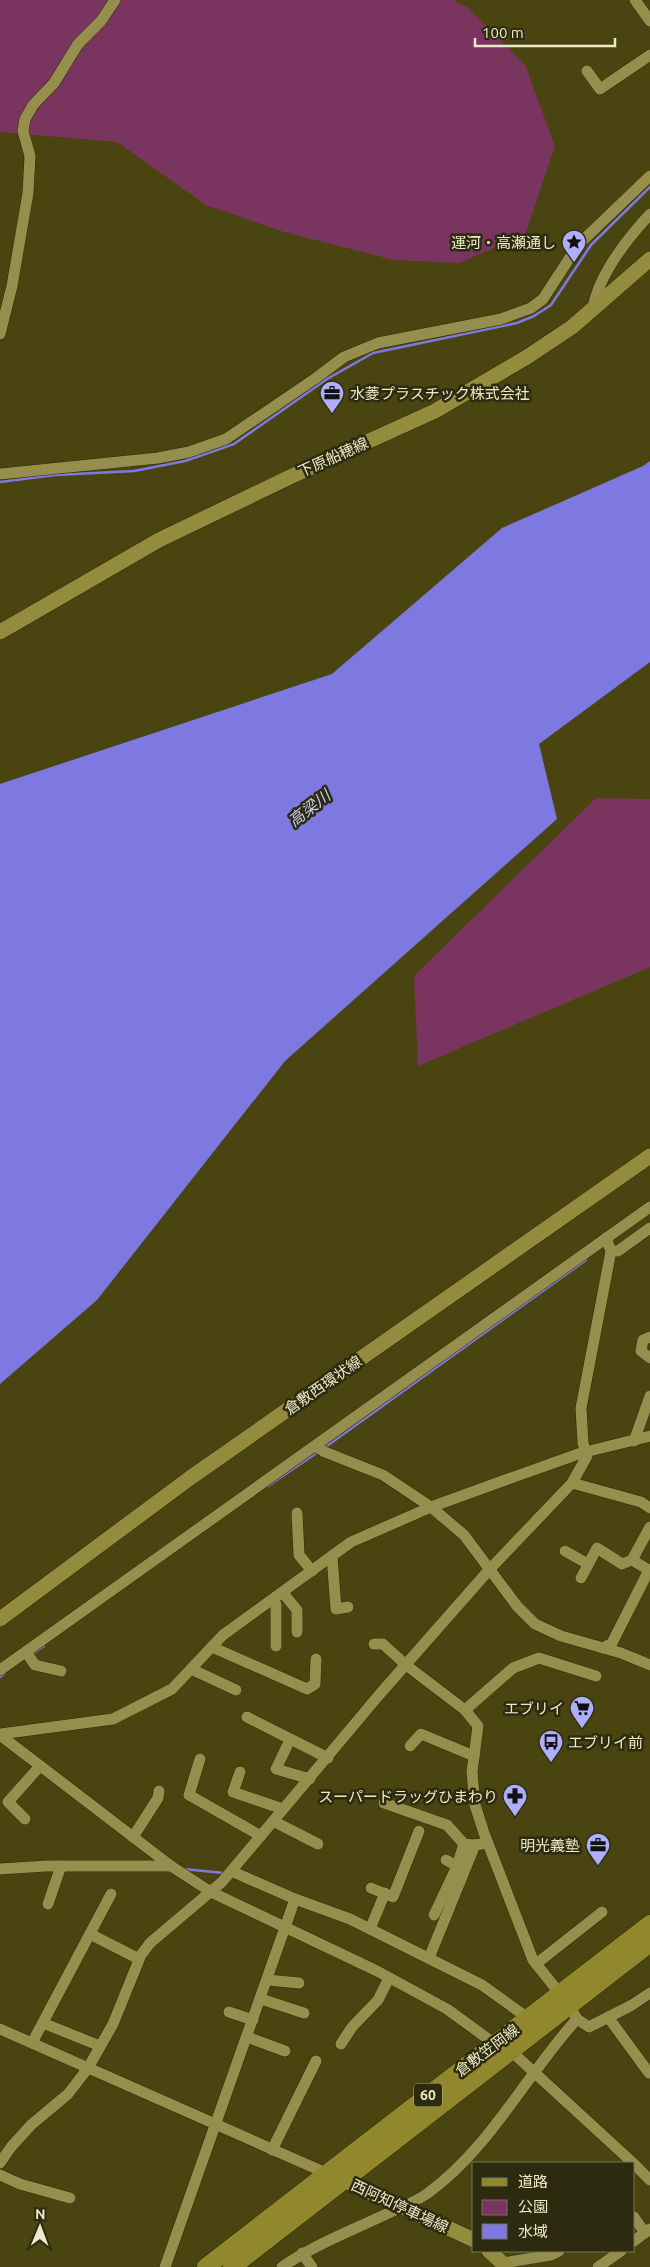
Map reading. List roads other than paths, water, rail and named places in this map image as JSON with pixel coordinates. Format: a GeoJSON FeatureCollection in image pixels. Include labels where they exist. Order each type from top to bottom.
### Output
{"type":"FeatureCollection","features":[{"type":"Feature","properties":{"kind":"main road","name":"下原船穂線"},"geometry":{"type":"LineString","coordinates":[[0,632],[159,540],[292,476],[435,411],[527,357],[572,326],[650,259]]}},
{"type":"Feature","properties":{"kind":"main road","name":"倉敷西環状線"},"geometry":{"type":"LineString","coordinates":[[0,1619],[190,1478],[650,1156]]}},
{"type":"Feature","properties":{"kind":"main road","name":"倉敷笠岡線"},"geometry":{"type":"LineString","coordinates":[[232,2267],[345,2180],[503,2047],[528,2018],[568,2006],[650,1924]]}},
{"type":"Feature","properties":{"kind":"main road","name":"倉敷笠岡線"},"geometry":{"type":"LineString","coordinates":[[206,2267],[326,2173],[503,2047],[568,2006],[650,1943]]}},
{"type":"Feature","properties":{"kind":"main road","name":"西阿知停車場線"},"geometry":{"type":"LineString","coordinates":[[326,2173],[472,2239]]}},
{"type":"Feature","properties":{"kind":"main road"},"geometry":{"type":"LineString","coordinates":[[491,2252],[505,2265]]}},
{"type":"Feature","properties":{"kind":"street"},"geometry":{"type":"LineString","coordinates":[[0,334],[10,294],[28,193],[30,156],[23,131],[25,118],[33,105],[54,83],[78,44],[101,21],[116,0]]}},
{"type":"Feature","properties":{"kind":"street"},"geometry":{"type":"LineString","coordinates":[[635,0],[650,21]]}},
{"type":"Feature","properties":{"kind":"street"},"geometry":{"type":"LineString","coordinates":[[587,71],[600,89],[650,54]]}},
{"type":"Feature","properties":{"kind":"street"},"geometry":{"type":"LineString","coordinates":[[0,474],[158,458],[189,452],[226,439],[344,357],[378,342],[501,319],[531,308],[542,299],[578,245],[650,176]]}},
{"type":"Feature","properties":{"kind":"street"},"geometry":{"type":"LineString","coordinates":[[593,308],[595,299],[611,265],[650,214]]}},
{"type":"Feature","properties":{"kind":"street"},"geometry":{"type":"LineString","coordinates":[[0,1670],[28,1655],[609,1244],[650,1207]]}},
{"type":"Feature","properties":{"kind":"street"},"geometry":{"type":"LineString","coordinates":[[609,1244],[618,1250],[650,1228]]}},
{"type":"Feature","properties":{"kind":"street"},"geometry":{"type":"LineString","coordinates":[[0,2163],[11,2147],[31,2125],[68,2094],[88,2068],[113,2024],[139,1959],[150,1943],[211,1892],[231,1871],[310,1779],[404,1663],[488,1568],[572,1483],[584,1463],[586,1453],[583,1443],[581,1408],[609,1244]]}},
{"type":"Feature","properties":{"kind":"street"},"geometry":{"type":"LineString","coordinates":[[650,1337],[643,1340],[641,1351],[650,1358]]}},
{"type":"Feature","properties":{"kind":"street"},"geometry":{"type":"LineString","coordinates":[[634,1439],[650,1396]]}},
{"type":"Feature","properties":{"kind":"street"},"geometry":{"type":"LineString","coordinates":[[0,1735],[113,1719],[172,1688],[212,1647],[243,1619],[352,1542],[431,1507],[508,1479],[581,1454],[650,1436]]}},
{"type":"Feature","properties":{"kind":"street"},"geometry":{"type":"LineString","coordinates":[[319,1448],[383,1475],[431,1507],[464,1535],[517,1606],[535,1624],[561,1636],[603,1648],[650,1665]]}},
{"type":"Feature","properties":{"kind":"street"},"geometry":{"type":"LineString","coordinates":[[572,1483],[641,1502],[650,1508]]}},
{"type":"Feature","properties":{"kind":"street"},"geometry":{"type":"LineString","coordinates":[[297,1513],[299,1555],[312,1571]]}},
{"type":"Feature","properties":{"kind":"street"},"geometry":{"type":"LineString","coordinates":[[581,1578],[597,1548],[622,1564],[632,1560],[650,1527]]}},
{"type":"Feature","properties":{"kind":"street"},"geometry":{"type":"LineString","coordinates":[[564,1552],[588,1564]]}},
{"type":"Feature","properties":{"kind":"street"},"geometry":{"type":"LineString","coordinates":[[332,1556],[336,1609],[348,1607]]}},
{"type":"Feature","properties":{"kind":"street"},"geometry":{"type":"LineString","coordinates":[[603,1648],[612,1643],[649,1570],[632,1560]]}},
{"type":"Feature","properties":{"kind":"street"},"geometry":{"type":"LineString","coordinates":[[278,1596],[298,1610],[297,1632]]}},
{"type":"Feature","properties":{"kind":"street"},"geometry":{"type":"LineString","coordinates":[[276,1646],[276,1605],[278,1596]]}},
{"type":"Feature","properties":{"kind":"street"},"geometry":{"type":"LineString","coordinates":[[374,1644],[383,1644],[404,1663],[465,1710],[478,1726],[472,1772],[475,1805],[487,1843],[536,1964],[568,2006],[589,2027],[650,1993]]}},
{"type":"Feature","properties":{"kind":"street"},"geometry":{"type":"LineString","coordinates":[[212,1647],[307,1689],[315,1684],[316,1659]]}},
{"type":"Feature","properties":{"kind":"street"},"geometry":{"type":"LineString","coordinates":[[28,1655],[35,1665],[61,1671]]}},
{"type":"Feature","properties":{"kind":"street"},"geometry":{"type":"LineString","coordinates":[[465,1710],[513,1668],[539,1658],[596,1676]]}},
{"type":"Feature","properties":{"kind":"street"},"geometry":{"type":"LineString","coordinates":[[190,1669],[236,1690]]}},
{"type":"Feature","properties":{"kind":"street"},"geometry":{"type":"LineString","coordinates":[[247,1717],[326,1757]]}},
{"type":"Feature","properties":{"kind":"street"},"geometry":{"type":"LineString","coordinates":[[410,1746],[421,1734],[474,1756]]}},
{"type":"Feature","properties":{"kind":"street"},"geometry":{"type":"LineString","coordinates":[[0,1735],[171,1866],[211,1892],[389,1978],[447,2010],[503,2047],[534,2071],[630,2162]]}},
{"type":"Feature","properties":{"kind":"street"},"geometry":{"type":"LineString","coordinates":[[287,1746],[276,1769],[310,1779]]}},
{"type":"Feature","properties":{"kind":"street"},"geometry":{"type":"LineString","coordinates":[[200,1759],[189,1795],[260,1835]]}},
{"type":"Feature","properties":{"kind":"street"},"geometry":{"type":"LineString","coordinates":[[25,1820],[8,1802],[40,1766]]}},
{"type":"Feature","properties":{"kind":"street"},"geometry":{"type":"LineString","coordinates":[[240,1772],[234,1792],[283,1809]]}},
{"type":"Feature","properties":{"kind":"street"},"geometry":{"type":"LineString","coordinates":[[133,1837],[158,1798],[159,1791]]}},
{"type":"Feature","properties":{"kind":"street"},"geometry":{"type":"LineString","coordinates":[[384,1803],[447,1824],[469,1844],[487,1843]]}},
{"type":"Feature","properties":{"kind":"street"},"geometry":{"type":"LineString","coordinates":[[273,1821],[318,1844]]}},
{"type":"Feature","properties":{"kind":"street"},"geometry":{"type":"LineString","coordinates":[[371,1888],[394,1897],[419,1831]]}},
{"type":"Feature","properties":{"kind":"street"},"geometry":{"type":"LineString","coordinates":[[434,1915],[469,1844]]}},
{"type":"Feature","properties":{"kind":"street"},"geometry":{"type":"LineString","coordinates":[[429,1958],[469,1844]]}},
{"type":"Feature","properties":{"kind":"street"},"geometry":{"type":"LineString","coordinates":[[446,1860],[457,1866]]}},
{"type":"Feature","properties":{"kind":"street"},"geometry":{"type":"LineString","coordinates":[[0,1869],[61,1866],[171,1866]]}},
{"type":"Feature","properties":{"kind":"street"},"geometry":{"type":"LineString","coordinates":[[48,1904],[61,1866]]}},
{"type":"Feature","properties":{"kind":"street"},"geometry":{"type":"LineString","coordinates":[[231,1871],[295,1899],[350,1919],[429,1958],[482,1985],[528,2018]]}},
{"type":"Feature","properties":{"kind":"street"},"geometry":{"type":"LineString","coordinates":[[370,1929],[385,1893]]}},
{"type":"Feature","properties":{"kind":"street"},"geometry":{"type":"LineString","coordinates":[[32,2043],[111,1894]]}},
{"type":"Feature","properties":{"kind":"street"},"geometry":{"type":"LineString","coordinates":[[165,2267],[268,1980],[295,1899]]}},
{"type":"Feature","properties":{"kind":"street"},"geometry":{"type":"LineString","coordinates":[[536,1964],[602,1912]]}},
{"type":"Feature","properties":{"kind":"street"},"geometry":{"type":"LineString","coordinates":[[90,1934],[139,1959]]}},
{"type":"Feature","properties":{"kind":"street"},"geometry":{"type":"LineString","coordinates":[[341,2044],[352,2027],[378,2000],[389,1978]]}},
{"type":"Feature","properties":{"kind":"street"},"geometry":{"type":"LineString","coordinates":[[268,1980],[299,1983]]}},
{"type":"Feature","properties":{"kind":"street"},"geometry":{"type":"LineString","coordinates":[[260,1999],[304,2013]]}},
{"type":"Feature","properties":{"kind":"street"},"geometry":{"type":"LineString","coordinates":[[282,2267],[302,2253],[427,2194],[447,2177],[493,2128],[534,2071],[568,2006]]}},
{"type":"Feature","properties":{"kind":"street"},"geometry":{"type":"LineString","coordinates":[[229,2012],[253,2020]]}},
{"type":"Feature","properties":{"kind":"street"},"geometry":{"type":"LineString","coordinates":[[608,2017],[649,2073]]}},
{"type":"Feature","properties":{"kind":"street"},"geometry":{"type":"LineString","coordinates":[[43,2023],[100,2046]]}},
{"type":"Feature","properties":{"kind":"street"},"geometry":{"type":"LineString","coordinates":[[0,2029],[326,2173]]}},
{"type":"Feature","properties":{"kind":"street"},"geometry":{"type":"LineString","coordinates":[[247,2037],[285,2051]]}},
{"type":"Feature","properties":{"kind":"street"},"geometry":{"type":"LineString","coordinates":[[272,2150],[316,2061]]}},
{"type":"Feature","properties":{"kind":"street"},"geometry":{"type":"LineString","coordinates":[[635,2166],[650,2180]]}},
{"type":"Feature","properties":{"kind":"street"},"geometry":{"type":"LineString","coordinates":[[0,2175],[20,2184],[70,2198]]}},
{"type":"Feature","properties":{"kind":"street"},"geometry":{"type":"LineString","coordinates":[[635,2219],[648,2231],[635,2240]]}},
{"type":"Feature","properties":{"kind":"street"},"geometry":{"type":"LineString","coordinates":[[505,2265],[557,2252]]}},
{"type":"Feature","properties":{"kind":"street"},"geometry":{"type":"LineString","coordinates":[[598,2267],[619,2252]]}},
{"type":"Feature","properties":{"kind":"street"},"geometry":{"type":"LineString","coordinates":[[302,2253],[312,2267]]}},
{"type":"Feature","properties":{"kind":"water","name":"高梁川"},"geometry":{"type":"Polygon","coordinates":[[[650,461],[650,662],[539,744],[557,819],[285,1061],[97,1300],[0,1384],[0,784],[332,674],[502,528],[643,466],[650,461]]]}},
{"type":"Feature","properties":{"kind":"waterway"},"geometry":{"type":"LineString","coordinates":[[0,482],[55,475],[134,471],[185,461],[234,444],[327,379],[373,353],[517,323],[534,316],[551,305],[591,245],[650,187]]}},
{"type":"Feature","properties":{"kind":"waterway"},"geometry":{"type":"LineString","coordinates":[[324,1448],[586,1260]]}},
{"type":"Feature","properties":{"kind":"waterway"},"geometry":{"type":"LineString","coordinates":[[268,1486],[318,1452]]}},
{"type":"Feature","properties":{"kind":"waterway"},"geometry":{"type":"LineString","coordinates":[[32,1654],[44,1646]]}},
{"type":"Feature","properties":{"kind":"waterway"},"geometry":{"type":"LineString","coordinates":[[0,1677],[5,1673]]}},
{"type":"Feature","properties":{"kind":"waterway"},"geometry":{"type":"LineString","coordinates":[[183,1869],[224,1873]]}},
{"type":"Feature","properties":{"kind":"place","name":"運河・高瀬通し"},"geometry":{"type":"Point","coordinates":[574,263]}},
{"type":"Feature","properties":{"kind":"place","name":"水菱プラスチック株式会社"},"geometry":{"type":"Point","coordinates":[332,414]}},
{"type":"Feature","properties":{"kind":"place","name":"エブリイ"},"geometry":{"type":"Point","coordinates":[582,1729]}},
{"type":"Feature","properties":{"kind":"place","name":"エブリイ前"},"geometry":{"type":"Point","coordinates":[551,1763]}},
{"type":"Feature","properties":{"kind":"place","name":"スーパードラッグひまわり"},"geometry":{"type":"Point","coordinates":[515,1817]}},
{"type":"Feature","properties":{"kind":"place","name":"明光義塾"},"geometry":{"type":"Point","coordinates":[598,1866]}}]}
